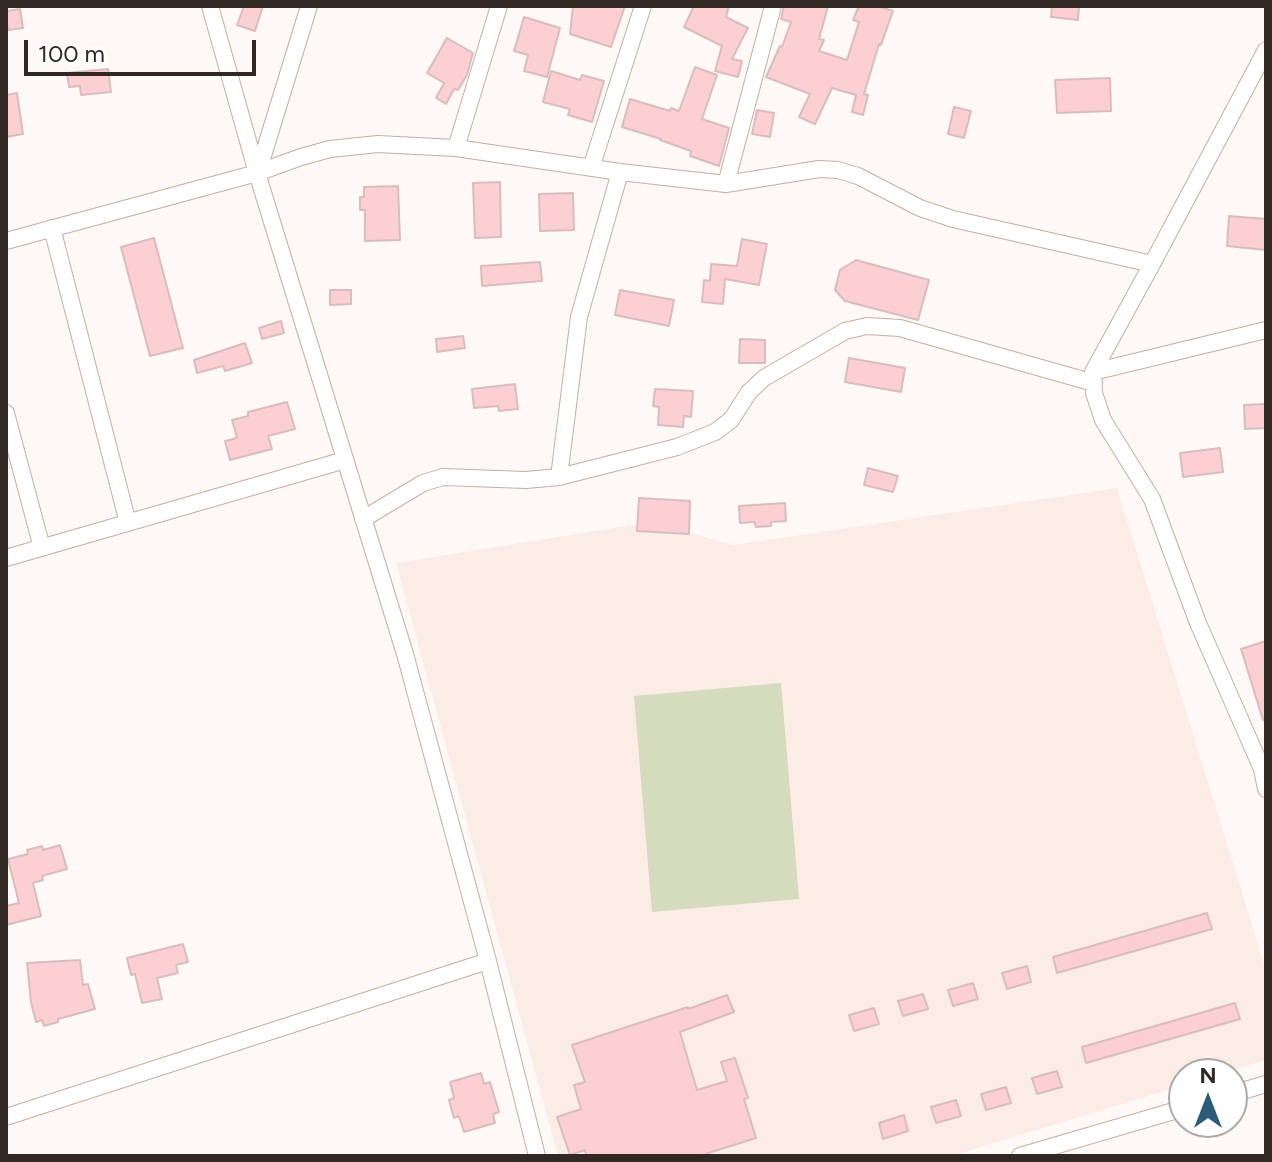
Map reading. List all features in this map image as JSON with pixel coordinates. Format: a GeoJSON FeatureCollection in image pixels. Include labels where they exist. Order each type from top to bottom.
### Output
{"type":"FeatureCollection","features":[{"type":"Feature","properties":{"kind":"street"},"geometry":{"type":"LineString","coordinates":[[210,6],[257,173],[405,654],[537,1156]]}},
{"type":"Feature","properties":{"kind":"street"},"geometry":{"type":"LineString","coordinates":[[257,173],[309,6]]}},
{"type":"Feature","properties":{"kind":"street"},"geometry":{"type":"LineString","coordinates":[[456,148],[499,6]]}},
{"type":"Feature","properties":{"kind":"street"},"geometry":{"type":"LineString","coordinates":[[591,168],[643,6]]}},
{"type":"Feature","properties":{"kind":"street"},"geometry":{"type":"LineString","coordinates":[[726,184],[773,6]]}},
{"type":"Feature","properties":{"kind":"street"},"geometry":{"type":"LineString","coordinates":[[1264,58],[1094,377],[1094,393],[1103,420],[1152,499],[1198,623],[1262,769],[1266,789]]}},
{"type":"Feature","properties":{"kind":"street"},"geometry":{"type":"LineString","coordinates":[[6,241],[257,173],[330,149],[378,144],[456,148],[726,184],[819,169],[838,170],[858,176],[920,208],[953,219],[1152,264]]}},
{"type":"Feature","properties":{"kind":"street"},"geometry":{"type":"LineString","coordinates":[[559,477],[579,317],[620,172]]}},
{"type":"Feature","properties":{"kind":"street"},"geometry":{"type":"LineString","coordinates":[[52,228],[128,523]]}},
{"type":"Feature","properties":{"kind":"street"},"geometry":{"type":"LineString","coordinates":[[363,519],[423,483],[443,477],[526,480],[559,477],[677,447],[715,432],[731,420],[749,392],[764,378],[845,331],[867,326],[900,328],[1094,377],[1266,330]]}},
{"type":"Feature","properties":{"kind":"street"},"geometry":{"type":"LineString","coordinates":[[6,413],[42,548]]}},
{"type":"Feature","properties":{"kind":"street"},"geometry":{"type":"LineString","coordinates":[[6,558],[345,460]]}},
{"type":"Feature","properties":{"kind":"street"},"geometry":{"type":"LineString","coordinates":[[6,1117],[488,961]]}},
{"type":"Feature","properties":{"kind":"street"},"geometry":{"type":"LineString","coordinates":[[1020,1156],[1168,1113]]}},
{"type":"Feature","properties":{"kind":"shaded area"},"geometry":{"type":"Polygon","coordinates":[[[1117,488],[1266,970],[1266,1060],[1248,1065],[1248,1058],[1168,1058],[1168,1090],[952,1156],[558,1156],[396,563],[651,522],[733,545],[1117,488]]]}},
{"type":"Feature","properties":{"kind":"green space"},"geometry":{"type":"Polygon","coordinates":[[[781,683],[799,899],[652,912],[634,696],[781,683]]]}},
{"type":"Feature","properties":{"kind":"building"},"geometry":{"type":"Polygon","coordinates":[[[244,6],[263,6],[255,31],[237,25],[244,6]]]}},
{"type":"Feature","properties":{"kind":"building"},"geometry":{"type":"Polygon","coordinates":[[[573,6],[625,6],[611,47],[570,34],[573,6]]]}},
{"type":"Feature","properties":{"kind":"building"},"geometry":{"type":"Polygon","coordinates":[[[694,6],[729,6],[726,17],[748,28],[732,59],[742,61],[738,77],[715,71],[722,46],[684,27],[694,6]]]}},
{"type":"Feature","properties":{"kind":"building"},"geometry":{"type":"Polygon","coordinates":[[[784,6],[828,6],[819,39],[824,40],[819,51],[847,60],[859,22],[853,20],[859,6],[878,6],[893,11],[864,94],[868,95],[863,115],[852,112],[856,95],[832,88],[815,124],[799,117],[810,94],[766,77],[791,22],[781,19],[784,6]]]}},
{"type":"Feature","properties":{"kind":"building"},"geometry":{"type":"Polygon","coordinates":[[[1052,6],[1079,6],[1078,20],[1051,17],[1052,6]]]}},
{"type":"Feature","properties":{"kind":"building"},"geometry":{"type":"Polygon","coordinates":[[[20,9],[23,28],[8,30],[6,11],[20,9]]]}},
{"type":"Feature","properties":{"kind":"building"},"geometry":{"type":"Polygon","coordinates":[[[524,17],[560,28],[547,77],[524,71],[528,55],[514,51],[524,17]]]}},
{"type":"Feature","properties":{"kind":"building"},"geometry":{"type":"Polygon","coordinates":[[[447,38],[473,53],[467,75],[446,104],[436,98],[444,83],[427,73],[447,38]]]}},
{"type":"Feature","properties":{"kind":"building"},"geometry":{"type":"Polygon","coordinates":[[[695,67],[717,75],[702,119],[729,128],[719,166],[690,156],[691,151],[622,127],[630,99],[679,111],[695,67]]]}},
{"type":"Feature","properties":{"kind":"building"},"geometry":{"type":"Polygon","coordinates":[[[108,69],[111,92],[81,95],[80,86],[69,87],[67,73],[108,69]]]}},
{"type":"Feature","properties":{"kind":"building"},"geometry":{"type":"Polygon","coordinates":[[[551,71],[580,80],[582,75],[604,81],[592,122],[568,115],[570,109],[543,102],[551,71]]]}},
{"type":"Feature","properties":{"kind":"building"},"geometry":{"type":"Polygon","coordinates":[[[1110,78],[1111,111],[1057,113],[1055,80],[1110,78]]]}},
{"type":"Feature","properties":{"kind":"building"},"geometry":{"type":"Polygon","coordinates":[[[17,93],[23,134],[6,137],[6,95],[17,93]]]}},
{"type":"Feature","properties":{"kind":"building"},"geometry":{"type":"Polygon","coordinates":[[[954,107],[971,111],[964,138],[948,134],[954,107]]]}},
{"type":"Feature","properties":{"kind":"building"},"geometry":{"type":"Polygon","coordinates":[[[757,110],[774,113],[770,137],[752,134],[757,110]]]}},
{"type":"Feature","properties":{"kind":"building"},"geometry":{"type":"Polygon","coordinates":[[[500,182],[501,237],[475,238],[473,183],[500,182]]]}},
{"type":"Feature","properties":{"kind":"building"},"geometry":{"type":"Polygon","coordinates":[[[398,186],[400,240],[365,241],[365,210],[360,210],[364,187],[398,186]]]}},
{"type":"Feature","properties":{"kind":"building"},"geometry":{"type":"Polygon","coordinates":[[[573,193],[574,230],[540,231],[539,194],[573,193]]]}},
{"type":"Feature","properties":{"kind":"building"},"geometry":{"type":"Polygon","coordinates":[[[1229,216],[1266,219],[1266,250],[1227,246],[1229,216]]]}},
{"type":"Feature","properties":{"kind":"building"},"geometry":{"type":"Polygon","coordinates":[[[154,238],[183,348],[150,356],[121,247],[154,238]]]}},
{"type":"Feature","properties":{"kind":"building"},"geometry":{"type":"Polygon","coordinates":[[[742,239],[767,244],[759,285],[725,279],[723,304],[702,302],[704,280],[710,281],[711,264],[737,266],[742,239]]]}},
{"type":"Feature","properties":{"kind":"building"},"geometry":{"type":"Polygon","coordinates":[[[856,260],[929,280],[918,320],[845,301],[835,290],[840,270],[856,260]]]}},
{"type":"Feature","properties":{"kind":"building"},"geometry":{"type":"Polygon","coordinates":[[[540,262],[542,281],[482,286],[481,266],[540,262]]]}},
{"type":"Feature","properties":{"kind":"building"},"geometry":{"type":"Polygon","coordinates":[[[330,290],[351,290],[351,304],[330,305],[330,290]]]}},
{"type":"Feature","properties":{"kind":"building"},"geometry":{"type":"Polygon","coordinates":[[[620,290],[674,300],[669,326],[615,315],[620,290]]]}},
{"type":"Feature","properties":{"kind":"building"},"geometry":{"type":"Polygon","coordinates":[[[281,321],[284,333],[262,339],[259,328],[281,321]]]}},
{"type":"Feature","properties":{"kind":"building"},"geometry":{"type":"Polygon","coordinates":[[[463,336],[465,348],[437,352],[436,339],[463,336]]]}},
{"type":"Feature","properties":{"kind":"building"},"geometry":{"type":"Polygon","coordinates":[[[740,339],[765,340],[765,363],[739,363],[740,339]]]}},
{"type":"Feature","properties":{"kind":"building"},"geometry":{"type":"Polygon","coordinates":[[[245,343],[252,363],[225,371],[223,366],[197,373],[194,360],[245,343]]]}},
{"type":"Feature","properties":{"kind":"building"},"geometry":{"type":"Polygon","coordinates":[[[849,358],[905,368],[901,392],[845,382],[849,358]]]}},
{"type":"Feature","properties":{"kind":"building"},"geometry":{"type":"Polygon","coordinates":[[[515,384],[518,409],[499,411],[498,406],[474,408],[472,389],[515,384]]]}},
{"type":"Feature","properties":{"kind":"building"},"geometry":{"type":"Polygon","coordinates":[[[655,389],[693,391],[691,417],[684,416],[683,427],[658,425],[659,407],[653,406],[655,389]]]}},
{"type":"Feature","properties":{"kind":"building"},"geometry":{"type":"Polygon","coordinates":[[[287,402],[295,429],[268,436],[272,449],[230,460],[225,441],[237,438],[232,420],[248,416],[248,412],[287,402]]]}},
{"type":"Feature","properties":{"kind":"building"},"geometry":{"type":"Polygon","coordinates":[[[1266,404],[1266,428],[1245,429],[1244,405],[1266,404]]]}},
{"type":"Feature","properties":{"kind":"building"},"geometry":{"type":"Polygon","coordinates":[[[1220,448],[1223,472],[1183,477],[1180,453],[1220,448]]]}},
{"type":"Feature","properties":{"kind":"building"},"geometry":{"type":"Polygon","coordinates":[[[868,468],[898,476],[893,492],[864,485],[868,468]]]}},
{"type":"Feature","properties":{"kind":"building"},"geometry":{"type":"Polygon","coordinates":[[[639,498],[690,501],[689,534],[637,531],[639,498]]]}},
{"type":"Feature","properties":{"kind":"building"},"geometry":{"type":"Polygon","coordinates":[[[785,503],[786,521],[756,527],[754,522],[740,523],[739,506],[785,503]]]}},
{"type":"Feature","properties":{"kind":"building"},"geometry":{"type":"Polygon","coordinates":[[[1266,641],[1266,720],[1263,720],[1241,649],[1266,641]]]}},
{"type":"Feature","properties":{"kind":"building"},"geometry":{"type":"Polygon","coordinates":[[[60,845],[67,869],[42,876],[43,880],[33,883],[41,916],[6,925],[6,906],[19,903],[8,859],[28,854],[27,850],[60,845]]]}},
{"type":"Feature","properties":{"kind":"building"},"geometry":{"type":"Polygon","coordinates":[[[1207,913],[1212,929],[1057,973],[1053,957],[1207,913]]]}},
{"type":"Feature","properties":{"kind":"building"},"geometry":{"type":"Polygon","coordinates":[[[183,944],[188,962],[176,965],[178,973],[157,978],[162,999],[142,1003],[135,974],[131,975],[127,958],[183,944]]]}},
{"type":"Feature","properties":{"kind":"building"},"geometry":{"type":"Polygon","coordinates":[[[80,960],[83,985],[88,984],[95,1009],[44,1026],[42,1020],[36,1022],[27,963],[80,960]]]}},
{"type":"Feature","properties":{"kind":"building"},"geometry":{"type":"Polygon","coordinates":[[[1027,966],[1031,982],[1007,989],[1002,973],[1027,966]]]}},
{"type":"Feature","properties":{"kind":"building"},"geometry":{"type":"Polygon","coordinates":[[[973,983],[978,999],[953,1006],[948,990],[973,983]]]}},
{"type":"Feature","properties":{"kind":"building"},"geometry":{"type":"Polygon","coordinates":[[[923,994],[928,1009],[903,1016],[898,1001],[923,994]]]}},
{"type":"Feature","properties":{"kind":"building"},"geometry":{"type":"Polygon","coordinates":[[[727,995],[734,1012],[680,1032],[697,1090],[727,1081],[721,1062],[735,1058],[748,1098],[744,1099],[756,1138],[699,1156],[586,1156],[585,1150],[570,1155],[557,1117],[581,1109],[574,1085],[585,1082],[572,1045],[727,995]]]}},
{"type":"Feature","properties":{"kind":"building"},"geometry":{"type":"Polygon","coordinates":[[[1235,1003],[1240,1019],[1086,1063],[1082,1047],[1235,1003]]]}},
{"type":"Feature","properties":{"kind":"building"},"geometry":{"type":"Polygon","coordinates":[[[874,1008],[879,1024],[854,1031],[849,1015],[874,1008]]]}},
{"type":"Feature","properties":{"kind":"building"},"geometry":{"type":"Polygon","coordinates":[[[1057,1071],[1062,1087],[1037,1094],[1032,1078],[1057,1071]]]}},
{"type":"Feature","properties":{"kind":"building"},"geometry":{"type":"Polygon","coordinates":[[[481,1073],[484,1084],[490,1082],[499,1112],[493,1114],[495,1123],[464,1132],[459,1116],[454,1118],[449,1100],[454,1098],[450,1082],[481,1073]]]}},
{"type":"Feature","properties":{"kind":"building"},"geometry":{"type":"Polygon","coordinates":[[[1006,1087],[1011,1103],[986,1110],[981,1094],[1006,1087]]]}},
{"type":"Feature","properties":{"kind":"building"},"geometry":{"type":"Polygon","coordinates":[[[956,1100],[961,1116],[936,1123],[931,1107],[956,1100]]]}},
{"type":"Feature","properties":{"kind":"building"},"geometry":{"type":"Polygon","coordinates":[[[904,1115],[908,1131],[883,1139],[879,1123],[904,1115]]]}}]}
